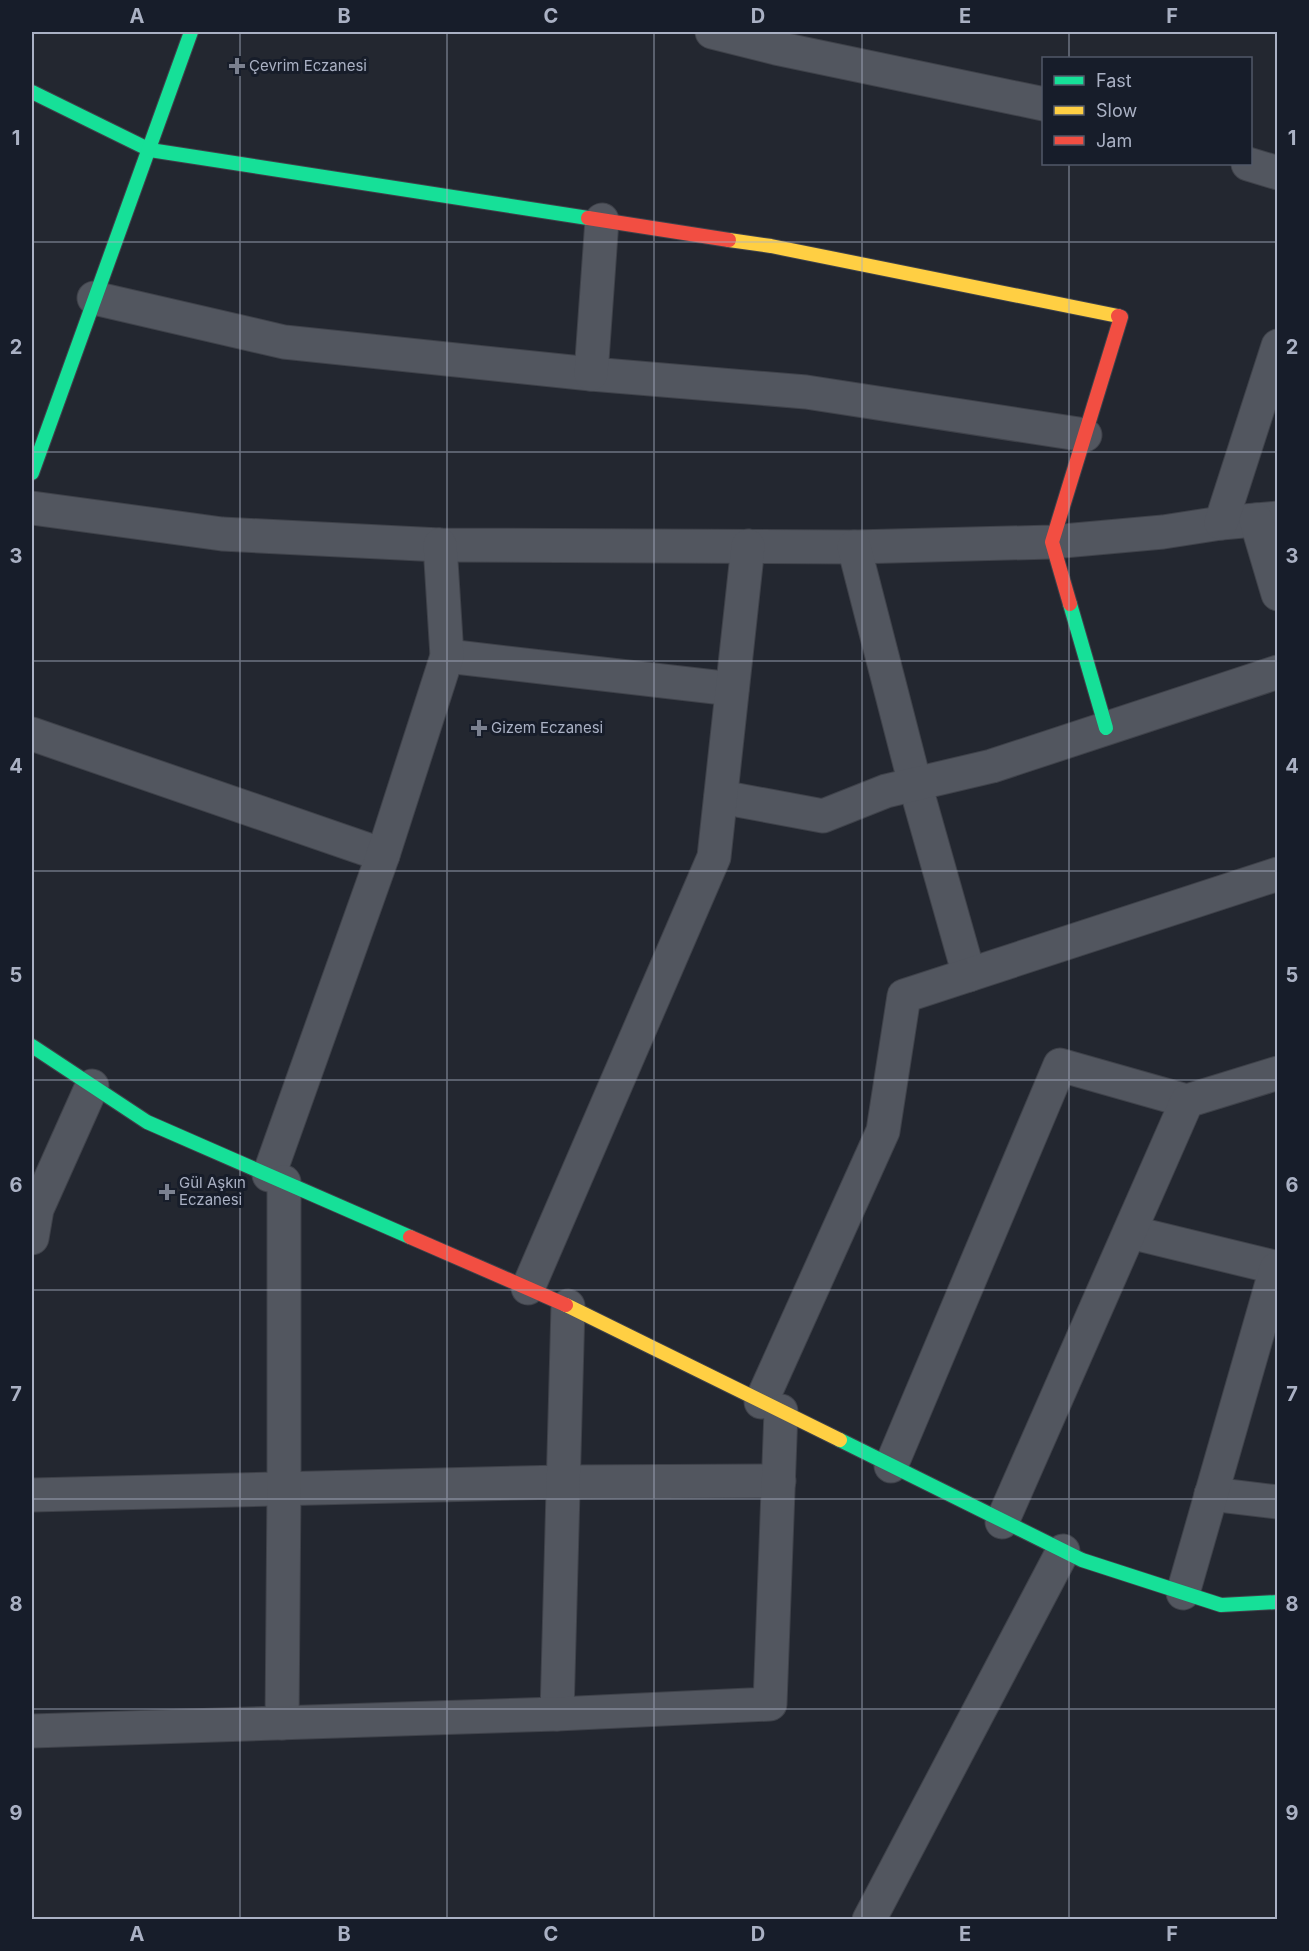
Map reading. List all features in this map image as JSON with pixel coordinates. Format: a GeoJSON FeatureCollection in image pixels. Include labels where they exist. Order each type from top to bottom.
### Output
{"type":"FeatureCollection","features":[{"type":"Feature","properties":{"kind":"street"},"geometry":{"type":"LineString","coordinates":[[712,32],[1042,104]]}},
{"type":"Feature","properties":{"kind":"street"},"geometry":{"type":"LineString","coordinates":[[32,473],[94,298],[150,150],[188,33]]}},
{"type":"Feature","properties":{"kind":"street"},"geometry":{"type":"LineString","coordinates":[[32,92],[150,150],[771,246],[1121,317],[1052,542],[1106,728]]}},
{"type":"Feature","properties":{"kind":"street"},"geometry":{"type":"LineString","coordinates":[[1251,165],[1278,173]]}},
{"type":"Feature","properties":{"kind":"street"},"geometry":{"type":"LineString","coordinates":[[591,374],[602,220]]}},
{"type":"Feature","properties":{"kind":"street"},"geometry":{"type":"LineString","coordinates":[[94,298],[284,342],[591,374],[807,392],[1084,435]]}},
{"type":"Feature","properties":{"kind":"street"},"geometry":{"type":"LineString","coordinates":[[1221,523],[1278,346]]}},
{"type":"Feature","properties":{"kind":"street"},"geometry":{"type":"LineString","coordinates":[[32,508],[222,534],[440,545],[854,547],[1052,542],[1163,532],[1267,519],[1278,594]]}},
{"type":"Feature","properties":{"kind":"street"},"geometry":{"type":"LineString","coordinates":[[282,1723],[284,1489],[276,1179],[447,656],[440,545]]}},
{"type":"Feature","properties":{"kind":"street"},"geometry":{"type":"LineString","coordinates":[[528,1288],[714,857],[748,546]]}},
{"type":"Feature","properties":{"kind":"street"},"geometry":{"type":"LineString","coordinates":[[854,547],[915,784],[969,975]]}},
{"type":"Feature","properties":{"kind":"street"},"geometry":{"type":"LineString","coordinates":[[447,656],[732,689]]}},
{"type":"Feature","properties":{"kind":"street"},"geometry":{"type":"LineString","coordinates":[[721,797],[823,816],[886,791],[992,766],[1278,672]]}},
{"type":"Feature","properties":{"kind":"street"},"geometry":{"type":"LineString","coordinates":[[32,734],[383,855]]}},
{"type":"Feature","properties":{"kind":"street"},"geometry":{"type":"LineString","coordinates":[[32,1731],[557,1714],[770,1704],[779,1481],[771,1407],[882,1131],[904,996],[1278,874]]}},
{"type":"Feature","properties":{"kind":"street"},"geometry":{"type":"LineString","coordinates":[[32,1046],[147,1122],[568,1306],[1082,1560],[1221,1605],[1278,1602]]}},
{"type":"Feature","properties":{"kind":"street"},"geometry":{"type":"LineString","coordinates":[[891,1466],[1060,1065],[1187,1101],[1278,1073]]}},
{"type":"Feature","properties":{"kind":"street"},"geometry":{"type":"LineString","coordinates":[[32,1238],[37,1209],[92,1086]]}},
{"type":"Feature","properties":{"kind":"street"},"geometry":{"type":"LineString","coordinates":[[1002,1522],[1187,1101]]}},
{"type":"Feature","properties":{"kind":"street"},"geometry":{"type":"LineString","coordinates":[[1130,1232],[1277,1269],[1183,1593]]}},
{"type":"Feature","properties":{"kind":"street"},"geometry":{"type":"LineString","coordinates":[[557,1714],[568,1306]]}},
{"type":"Feature","properties":{"kind":"street"},"geometry":{"type":"LineString","coordinates":[[32,1495],[563,1482],[779,1481]]}},
{"type":"Feature","properties":{"kind":"street"},"geometry":{"type":"LineString","coordinates":[[1211,1494],[1278,1502]]}},
{"type":"Feature","properties":{"kind":"street"},"geometry":{"type":"LineString","coordinates":[[869,1920],[1063,1551]]}},
{"type":"Feature","properties":{"kind":"traffic: fast"},"geometry":{"type":"LineString","coordinates":[[32,473],[191,32]]}},
{"type":"Feature","properties":{"kind":"traffic: fast"},"geometry":{"type":"LineString","coordinates":[[32,92],[150,150],[588,218]]}},
{"type":"Feature","properties":{"kind":"traffic: fast"},"geometry":{"type":"LineString","coordinates":[[1070,604],[1106,728]]}},
{"type":"Feature","properties":{"kind":"traffic: fast"},"geometry":{"type":"LineString","coordinates":[[32,1046],[147,1122],[410,1237]]}},
{"type":"Feature","properties":{"kind":"traffic: fast"},"geometry":{"type":"LineString","coordinates":[[840,1440],[1082,1560],[1221,1605],[1278,1602]]}},
{"type":"Feature","properties":{"kind":"traffic: slow"},"geometry":{"type":"LineString","coordinates":[[729,240],[771,246],[1118,316]]}},
{"type":"Feature","properties":{"kind":"traffic: slow"},"geometry":{"type":"LineString","coordinates":[[566,1305],[840,1440]]}},
{"type":"Feature","properties":{"kind":"traffic: jam"},"geometry":{"type":"LineString","coordinates":[[588,218],[729,240]]}},
{"type":"Feature","properties":{"kind":"traffic: jam"},"geometry":{"type":"LineString","coordinates":[[1070,604],[1052,542],[1121,317],[1118,316]]}},
{"type":"Feature","properties":{"kind":"traffic: jam"},"geometry":{"type":"LineString","coordinates":[[410,1237],[566,1305]]}},
{"type":"Feature","properties":{"kind":"place","name":"Çevrim Eczanesi"},"geometry":{"type":"Point","coordinates":[237,66]}},
{"type":"Feature","properties":{"kind":"place","name":"Gizem Eczanesi"},"geometry":{"type":"Point","coordinates":[479,728]}},
{"type":"Feature","properties":{"kind":"place","name":"Gül Aşkın Eczanesi"},"geometry":{"type":"Point","coordinates":[167,1192]}}]}
